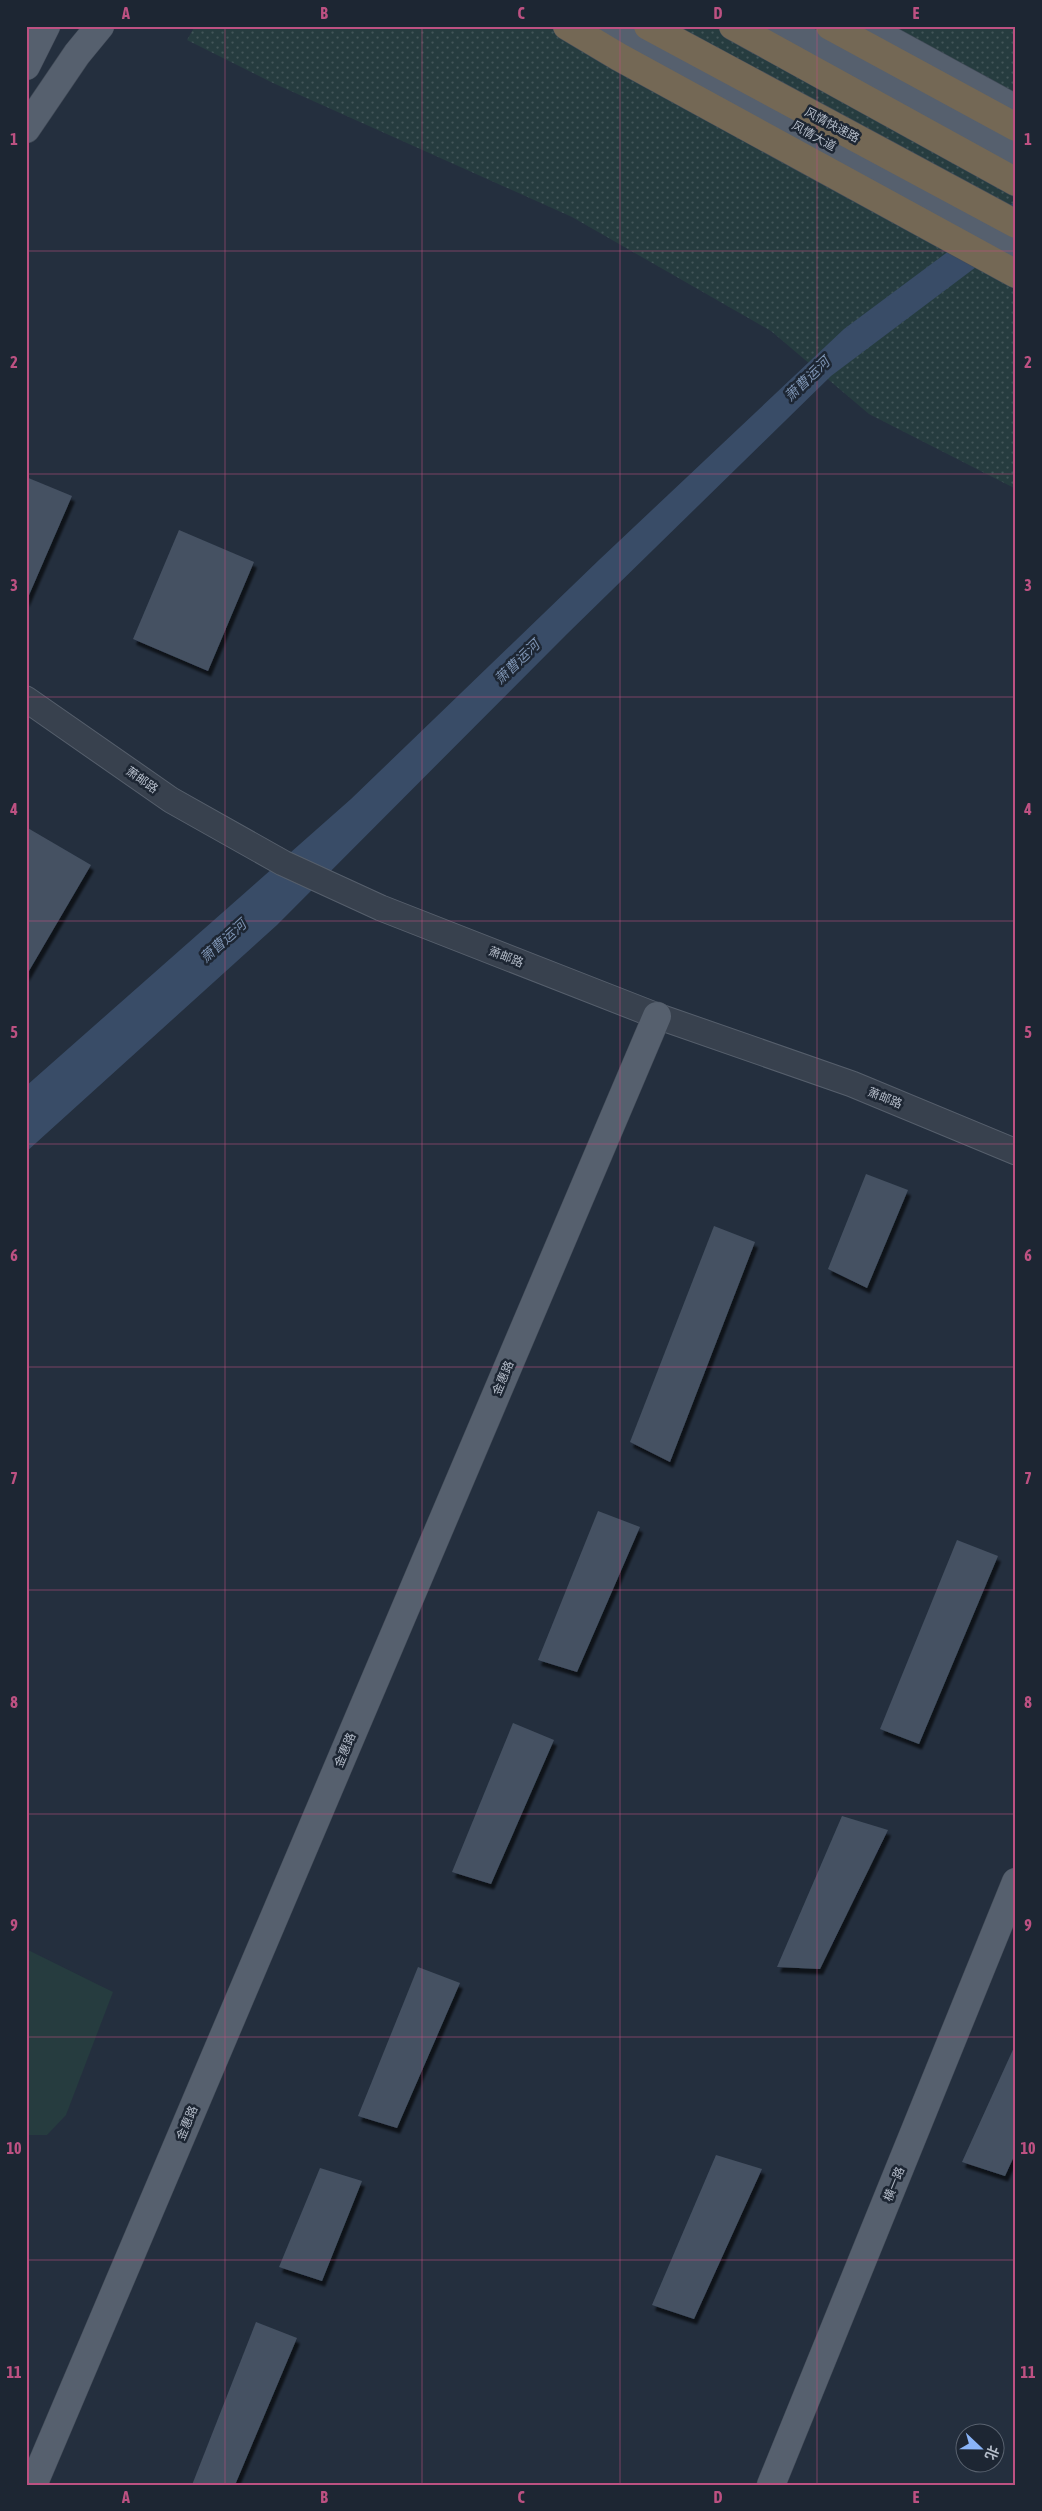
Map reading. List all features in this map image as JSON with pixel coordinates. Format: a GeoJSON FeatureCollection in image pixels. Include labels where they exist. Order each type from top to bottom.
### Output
{"type":"FeatureCollection","features":[{"type":"Feature","properties":{"kind":"highway"},"geometry":{"type":"LineString","coordinates":[[567,26],[619,57],[908,202],[1016,274]]}},
{"type":"Feature","properties":{"kind":"highway","name":"风情快速路"},"geometry":{"type":"LineString","coordinates":[[648,26],[1016,224]]}},
{"type":"Feature","properties":{"kind":"highway"},"geometry":{"type":"LineString","coordinates":[[733,26],[1016,182]]}},
{"type":"Feature","properties":{"kind":"highway"},"geometry":{"type":"LineString","coordinates":[[830,26],[983,109],[1012,142]]}},
{"type":"Feature","properties":{"kind":"main road"},"geometry":{"type":"LineString","coordinates":[[26,66],[46,26]]}},
{"type":"Feature","properties":{"kind":"main road"},"geometry":{"type":"LineString","coordinates":[[26,129],[77,54],[100,26]]}},
{"type":"Feature","properties":{"kind":"main road","name":"风情大道"},"geometry":{"type":"LineString","coordinates":[[613,26],[908,202],[1016,245]]}},
{"type":"Feature","properties":{"kind":"main road"},"geometry":{"type":"LineString","coordinates":[[778,26],[1012,142]]}},
{"type":"Feature","properties":{"kind":"main road"},"geometry":{"type":"LineString","coordinates":[[864,26],[1016,109]]}},
{"type":"Feature","properties":{"kind":"main road","name":"金惠路"},"geometry":{"type":"LineString","coordinates":[[33,2485],[657,1016]]}},
{"type":"Feature","properties":{"kind":"main road","name":"横一路"},"geometry":{"type":"LineString","coordinates":[[771,2485],[1016,1882]]}},
{"type":"Feature","properties":{"kind":"street","name":"萧邮路"},"geometry":{"type":"LineString","coordinates":[[27,701],[171,800],[283,863],[356,897],[657,1016],[852,1084],[1016,1152]]}},
{"type":"Feature","properties":{"kind":"green space"},"geometry":{"type":"Polygon","coordinates":[[[195,26],[1016,26],[1016,489],[869,414],[771,331],[572,217],[273,83],[187,40],[195,26]]]}},
{"type":"Feature","properties":{"kind":"green space"},"geometry":{"type":"Polygon","coordinates":[[[26,1949],[113,1992],[66,2115],[47,2135],[26,2135],[26,1949]]]}},
{"type":"Feature","properties":{"kind":"water","name":"萧曹运河"},"geometry":{"type":"Polygon","coordinates":[[[1016,201],[1016,237],[831,376],[566,635],[277,925],[26,1152],[26,1086],[351,799],[599,560],[844,329],[1016,201]]]}},
{"type":"Feature","properties":{"kind":"building"},"geometry":{"type":"Polygon","coordinates":[[[26,477],[72,496],[26,602],[26,477]]]}},
{"type":"Feature","properties":{"kind":"building"},"geometry":{"type":"Polygon","coordinates":[[[179,530],[254,562],[208,671],[133,639],[179,530]]]}},
{"type":"Feature","properties":{"kind":"building"},"geometry":{"type":"Polygon","coordinates":[[[26,827],[91,865],[26,976],[26,827]]]}},
{"type":"Feature","properties":{"kind":"building"},"geometry":{"type":"Polygon","coordinates":[[[866,1174],[908,1190],[867,1288],[828,1269],[866,1174]]]}},
{"type":"Feature","properties":{"kind":"building"},"geometry":{"type":"Polygon","coordinates":[[[714,1226],[755,1242],[670,1462],[630,1442],[714,1226]]]}},
{"type":"Feature","properties":{"kind":"building"},"geometry":{"type":"Polygon","coordinates":[[[598,1511],[640,1527],[577,1672],[538,1660],[598,1511]]]}},
{"type":"Feature","properties":{"kind":"building"},"geometry":{"type":"Polygon","coordinates":[[[957,1540],[998,1556],[919,1744],[880,1729],[957,1540]]]}},
{"type":"Feature","properties":{"kind":"building"},"geometry":{"type":"Polygon","coordinates":[[[513,1723],[554,1740],[491,1884],[452,1872],[513,1723]]]}},
{"type":"Feature","properties":{"kind":"building"},"geometry":{"type":"Polygon","coordinates":[[[842,1816],[888,1830],[820,1969],[777,1967],[842,1816]]]}},
{"type":"Feature","properties":{"kind":"building"},"geometry":{"type":"Polygon","coordinates":[[[418,1967],[460,1983],[397,2128],[358,2116],[418,1967]]]}},
{"type":"Feature","properties":{"kind":"building"},"geometry":{"type":"Polygon","coordinates":[[[1016,2043],[1016,2152],[1005,2176],[962,2162],[1016,2043]]]}},
{"type":"Feature","properties":{"kind":"building"},"geometry":{"type":"Polygon","coordinates":[[[716,2155],[762,2169],[694,2319],[652,2305],[716,2155]]]}},
{"type":"Feature","properties":{"kind":"building"},"geometry":{"type":"Polygon","coordinates":[[[320,2168],[362,2181],[322,2281],[279,2267],[320,2168]]]}},
{"type":"Feature","properties":{"kind":"building"},"geometry":{"type":"Polygon","coordinates":[[[256,2322],[297,2338],[235,2485],[192,2485],[256,2322]]]}}]}
